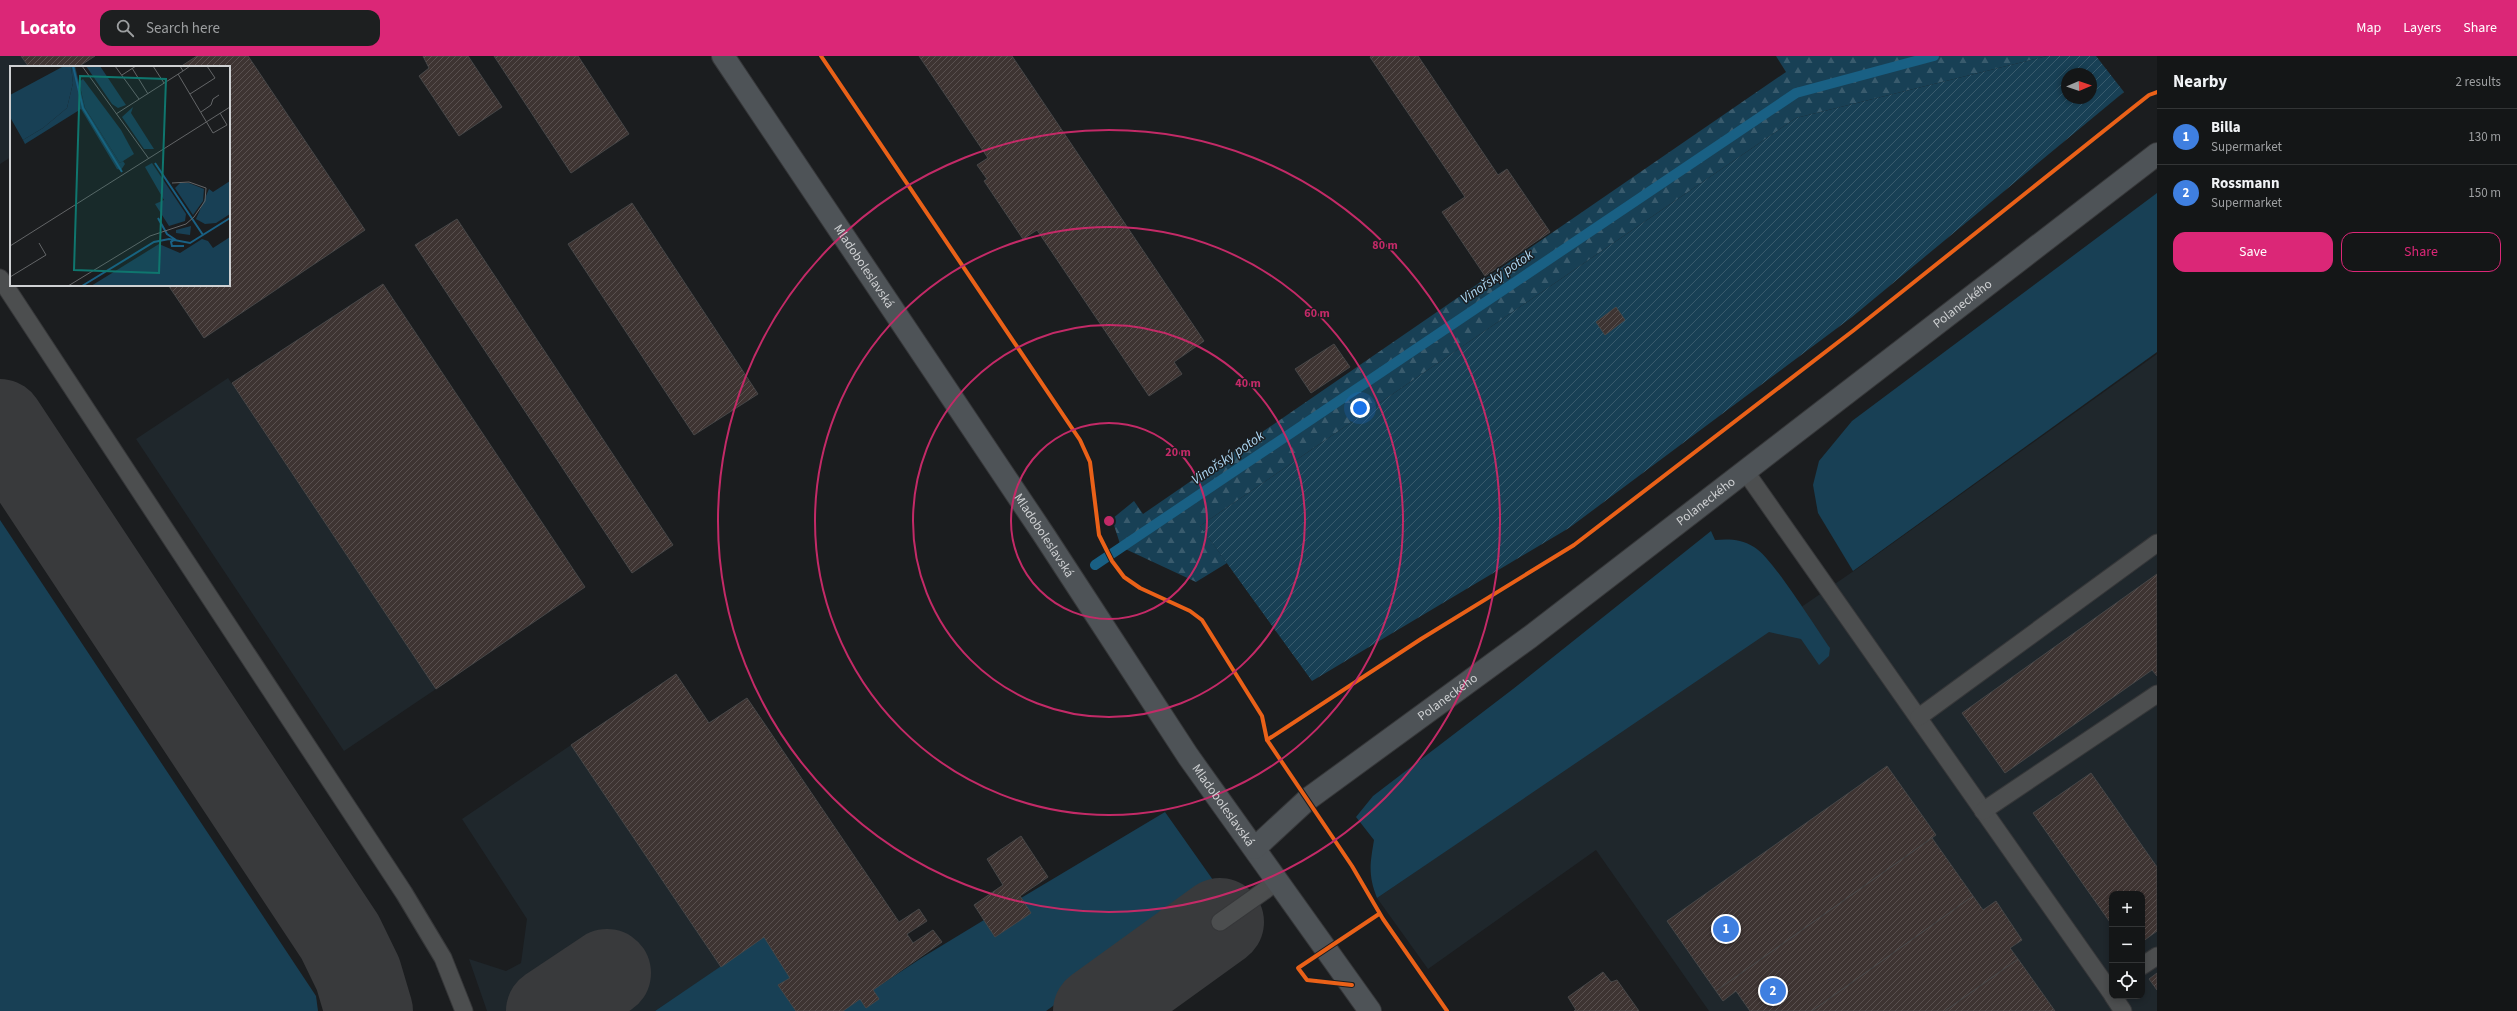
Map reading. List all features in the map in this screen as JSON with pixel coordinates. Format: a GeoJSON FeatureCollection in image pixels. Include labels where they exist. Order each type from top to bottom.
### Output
{"type":"FeatureCollection","features":[{"type":"Feature","properties":{"kind":"main road","name":"Mladoboleslavská"},"geometry":{"type":"LineString","coordinates":[[722,56],[1044,535],[1188,756],[1370,1011]]}},
{"type":"Feature","properties":{"kind":"main road","name":"Polaneckého"},"geometry":{"type":"LineString","coordinates":[[1255,848],[1308,800],[1530,637],[2157,154]]}},
{"type":"Feature","properties":{"kind":"lane"},"geometry":{"type":"LineString","coordinates":[[0,278],[404,893],[443,958],[464,1011]]}},
{"type":"Feature","properties":{"kind":"lane"},"geometry":{"type":"LineString","coordinates":[[1745,471],[1919,717],[1983,811],[2109,988]]}},
{"type":"Feature","properties":{"kind":"lane"},"geometry":{"type":"LineString","coordinates":[[1919,717],[2157,544]]}},
{"type":"Feature","properties":{"kind":"lane"},"geometry":{"type":"LineString","coordinates":[[1983,811],[2157,694]]}},
{"type":"Feature","properties":{"kind":"lane"},"geometry":{"type":"LineString","coordinates":[[1220,922],[1278,881]]}},
{"type":"Feature","properties":{"kind":"lane"},"geometry":{"type":"LineString","coordinates":[[2145,964],[2157,956]]}},
{"type":"Feature","properties":{"kind":"lane"},"geometry":{"type":"LineString","coordinates":[[2116,999],[2123,1011]]}},
{"type":"Feature","properties":{"kind":"shaded area"},"geometry":{"type":"Polygon","coordinates":[[[0,56],[21,56],[28,66],[10,66],[10,158],[0,164],[0,56]]]}},
{"type":"Feature","properties":{"kind":"shaded area"},"geometry":{"type":"Polygon","coordinates":[[[2157,354],[2157,1011],[1709,1011],[1596,850],[1428,969],[1377,898],[1861,566],[2157,354]]]}},
{"type":"Feature","properties":{"kind":"shaded area"},"geometry":{"type":"Polygon","coordinates":[[[228,378],[436,689],[344,751],[136,439],[228,378]]]}},
{"type":"Feature","properties":{"kind":"shaded area"},"geometry":{"type":"Polygon","coordinates":[[[571,745],[721,967],[655,1011],[487,1011],[469,959],[506,971],[521,963],[527,919],[462,819],[571,745]]]}},
{"type":"Feature","properties":{"kind":"green space"},"geometry":{"type":"Polygon","coordinates":[[[1776,56],[2047,56],[1796,118],[1200,526],[1227,563],[1196,582],[1121,547],[1112,519],[1134,501],[1143,514],[1786,72],[1776,56]]]}},
{"type":"Feature","properties":{"kind":"green space"},"geometry":{"type":"Polygon","coordinates":[[[2047,56],[2096,56],[2124,92],[1852,317],[1569,528],[1312,681],[1200,526],[1796,118],[2047,56]]]}},
{"type":"Feature","properties":{"kind":"green space"},"geometry":{"type":"Polygon","coordinates":[[[2157,193],[2157,352],[1853,571],[1818,513],[1813,485],[1819,461],[1852,421],[2157,193]]]}},
{"type":"Feature","properties":{"kind":"green space"},"geometry":{"type":"Polygon","coordinates":[[[0,520],[316,996],[318,1011],[0,1011],[0,520]]]}},
{"type":"Feature","properties":{"kind":"green space"},"geometry":{"type":"Polygon","coordinates":[[[1711,531],[1715,540],[1740,541],[1749,544],[1762,553],[1793,593],[1830,648],[1829,656],[1819,665],[1801,639],[1769,632],[1377,898],[1371,876],[1374,840],[1356,817],[1373,796],[1513,689],[1711,531]]]}},
{"type":"Feature","properties":{"kind":"green space"},"geometry":{"type":"Polygon","coordinates":[[[1165,812],[1213,880],[1199,892],[1203,898],[1046,1011],[843,1011],[860,999],[866,1008],[879,999],[873,990],[923,957],[984,920],[995,937],[1031,913],[1021,898],[1165,812]]]}},
{"type":"Feature","properties":{"kind":"green space"},"geometry":{"type":"Polygon","coordinates":[[[764,937],[790,978],[778,985],[796,1011],[655,1011],[764,937]]]}},
{"type":"Feature","properties":{"kind":"building"},"geometry":{"type":"Polygon","coordinates":[[[21,56],[95,56],[80,66],[28,66],[21,56]]]}},
{"type":"Feature","properties":{"kind":"building"},"geometry":{"type":"Polygon","coordinates":[[[197,56],[248,56],[365,230],[204,338],[169,286],[230,286],[230,66],[182,66],[197,56]]]}},
{"type":"Feature","properties":{"kind":"building"},"geometry":{"type":"Polygon","coordinates":[[[423,56],[468,56],[502,107],[459,136],[419,76],[429,68],[423,56]]]}},
{"type":"Feature","properties":{"kind":"building"},"geometry":{"type":"Polygon","coordinates":[[[494,56],[578,56],[629,134],[571,173],[494,56]]]}},
{"type":"Feature","properties":{"kind":"building"},"geometry":{"type":"Polygon","coordinates":[[[919,56],[1012,56],[1204,341],[1174,362],[1182,374],[1149,396],[1037,230],[1023,239],[984,181],[987,179],[977,165],[988,158],[919,56]]]}},
{"type":"Feature","properties":{"kind":"building"},"geometry":{"type":"Polygon","coordinates":[[[1418,56],[1498,175],[1507,169],[1550,232],[1485,276],[1442,212],[1465,197],[1370,57],[1418,56]]]}},
{"type":"Feature","properties":{"kind":"building"},"geometry":{"type":"Polygon","coordinates":[[[632,203],[758,394],[694,435],[568,244],[632,203]]]}},
{"type":"Feature","properties":{"kind":"building"},"geometry":{"type":"Polygon","coordinates":[[[457,219],[673,545],[632,573],[415,245],[457,219]]]}},
{"type":"Feature","properties":{"kind":"building"},"geometry":{"type":"Polygon","coordinates":[[[383,284],[585,587],[436,689],[232,383],[383,284]]]}},
{"type":"Feature","properties":{"kind":"building"},"geometry":{"type":"Polygon","coordinates":[[[1616,307],[1625,320],[1605,335],[1596,322],[1616,307]]]}},
{"type":"Feature","properties":{"kind":"building"},"geometry":{"type":"Polygon","coordinates":[[[1334,344],[1350,367],[1311,393],[1295,369],[1334,344]]]}},
{"type":"Feature","properties":{"kind":"building"},"geometry":{"type":"Polygon","coordinates":[[[2157,574],[2157,676],[2152,670],[2005,773],[1962,713],[2157,574]]]}},
{"type":"Feature","properties":{"kind":"building"},"geometry":{"type":"Polygon","coordinates":[[[676,674],[709,723],[747,698],[899,922],[919,909],[927,921],[907,934],[913,943],[933,930],[942,942],[873,990],[879,999],[866,1008],[860,999],[843,1011],[796,1011],[778,985],[790,978],[764,937],[721,967],[571,745],[676,674]]]}},
{"type":"Feature","properties":{"kind":"building"},"geometry":{"type":"Polygon","coordinates":[[[1887,766],[1936,835],[1716,991],[1667,921],[1887,766]]]}},
{"type":"Feature","properties":{"kind":"building"},"geometry":{"type":"Polygon","coordinates":[[[2091,773],[2157,867],[2157,931],[2145,940],[2145,891],[2109,891],[2109,921],[2033,813],[2091,773]]]}},
{"type":"Feature","properties":{"kind":"building"},"geometry":{"type":"Polygon","coordinates":[[[1021,836],[1048,877],[1020,896],[1031,913],[995,937],[974,905],[1003,885],[987,859],[1021,836]]]}},
{"type":"Feature","properties":{"kind":"building"},"geometry":{"type":"Polygon","coordinates":[[[1932,838],[1973,896],[1812,1011],[1750,1011],[1736,991],[1723,1001],[1716,991],[1932,838]]]}},
{"type":"Feature","properties":{"kind":"building"},"geometry":{"type":"Polygon","coordinates":[[[1973,896],[1983,910],[1996,901],[2022,940],[2010,948],[2018,959],[1945,1011],[1812,1011],[1973,896]]]}},
{"type":"Feature","properties":{"kind":"building"},"geometry":{"type":"Polygon","coordinates":[[[2018,959],[2055,1011],[1945,1011],[2018,959]]]}},
{"type":"Feature","properties":{"kind":"building"},"geometry":{"type":"Polygon","coordinates":[[[1603,972],[1611,982],[1617,980],[1639,1011],[1574,1011],[1576,1010],[1568,997],[1603,972]]]}},
{"type":"Feature","properties":{"kind":"building"},"geometry":{"type":"Polygon","coordinates":[[[2157,973],[2157,990],[2149,979],[2157,973]]]}},
{"type":"Feature","properties":{"kind":"waterway","name":"Vinořský potok"},"geometry":{"type":"LineString","coordinates":[[1095,565],[1796,93],[1934,56]]}},
{"type":"Feature","properties":{"kind":"taxiway"},"geometry":{"type":"LineString","coordinates":[[0,423],[340,937],[358,974],[369,1011]]}},
{"type":"Feature","properties":{"kind":"taxiway"},"geometry":{"type":"LineString","coordinates":[[1097,1011],[1220,922]]}},
{"type":"Feature","properties":{"kind":"taxiway"},"geometry":{"type":"LineString","coordinates":[[550,1011],[607,973]]}},
{"type":"Feature","properties":{"kind":"cycle path"},"geometry":{"type":"LineString","coordinates":[[821,56],[1080,440],[1090,462],[1099,535],[1112,561],[1124,577],[1140,588],[1190,611],[1202,620],[1262,716],[1267,740],[1352,866],[1383,919],[1447,1011]]}},
{"type":"Feature","properties":{"kind":"cycle path"},"geometry":{"type":"LineString","coordinates":[[1267,740],[1421,639],[1574,545],[1854,330],[2149,95],[2157,92]]}},
{"type":"Feature","properties":{"kind":"cycle path"},"geometry":{"type":"LineString","coordinates":[[1352,985],[1307,980],[1298,968],[1379,914]]}},
{"type":"Feature","properties":{"kind":"place","name":"Billa"},"geometry":{"type":"Point","coordinates":[1726,929]}},
{"type":"Feature","properties":{"kind":"place","name":"Rossmann"},"geometry":{"type":"Point","coordinates":[1773,991]}}]}
